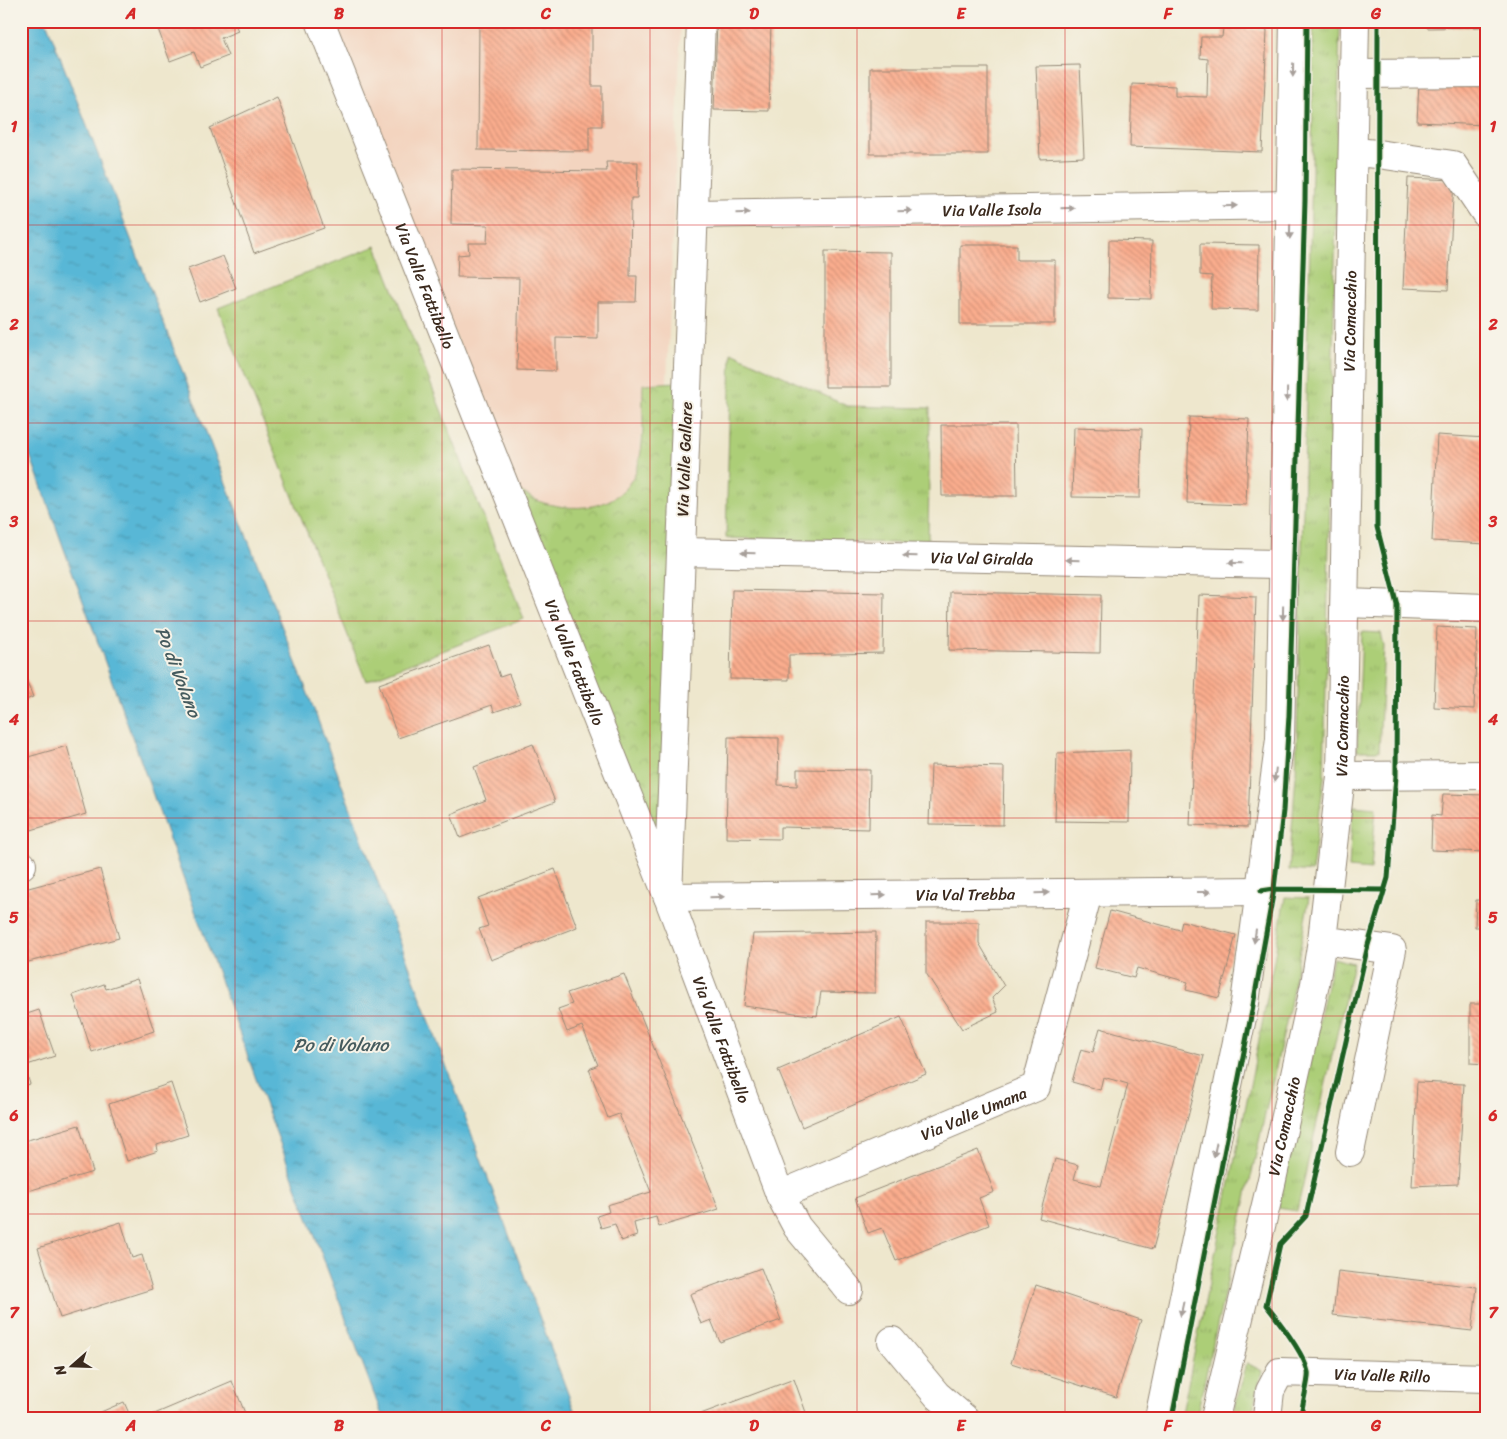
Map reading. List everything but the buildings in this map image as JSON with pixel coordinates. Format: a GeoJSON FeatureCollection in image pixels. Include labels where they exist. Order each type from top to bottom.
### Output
{"type":"FeatureCollection","features":[{"type":"Feature","properties":{"kind":"street","name":"Via Valle Fattibello"},"geometry":{"type":"LineString","coordinates":[[320,21],[668,897],[780,1195],[797,1227],[849,1290]]}},
{"type":"Feature","properties":{"kind":"street","name":"Via Valle Gallare"},"geometry":{"type":"LineString","coordinates":[[668,897],[701,21]]}},
{"type":"Feature","properties":{"kind":"street"},"geometry":{"type":"LineString","coordinates":[[1159,1418],[1245,1003],[1280,739],[1294,21]]}},
{"type":"Feature","properties":{"kind":"street","name":"Via Comacchio"},"geometry":{"type":"LineString","coordinates":[[1215,1418],[1271,1184],[1322,940],[1341,776],[1346,603],[1355,21]]}},
{"type":"Feature","properties":{"kind":"street"},"geometry":{"type":"LineString","coordinates":[[1354,74],[1486,73]]}},
{"type":"Feature","properties":{"kind":"street"},"geometry":{"type":"LineString","coordinates":[[1353,152],[1452,165],[1486,214]]}},
{"type":"Feature","properties":{"kind":"street","name":"Via Valle Isola"},"geometry":{"type":"LineString","coordinates":[[694,214],[1290,205]]}},
{"type":"Feature","properties":{"kind":"street","name":"Via Val Giralda"},"geometry":{"type":"LineString","coordinates":[[681,552],[1284,564]]}},
{"type":"Feature","properties":{"kind":"street"},"geometry":{"type":"LineString","coordinates":[[1346,603],[1486,608]]}},
{"type":"Feature","properties":{"kind":"street"},"geometry":{"type":"LineString","coordinates":[[1341,776],[1486,775]]}},
{"type":"Feature","properties":{"kind":"street","name":"Via Valle Umana"},"geometry":{"type":"LineString","coordinates":[[780,1195],[1036,1087],[1088,892]]}},
{"type":"Feature","properties":{"kind":"street","name":"Via Val Trebba"},"geometry":{"type":"LineString","coordinates":[[668,897],[1261,892]]}},
{"type":"Feature","properties":{"kind":"street"},"geometry":{"type":"LineString","coordinates":[[1322,940],[1392,950],[1350,1152]]}},
{"type":"Feature","properties":{"kind":"street"},"geometry":{"type":"LineString","coordinates":[[892,1341],[937,1395],[964,1418]]}},
{"type":"Feature","properties":{"kind":"street","name":"Via Valle Rillo"},"geometry":{"type":"LineString","coordinates":[[1267,1418],[1270,1391],[1280,1372],[1486,1378]]}},
{"type":"Feature","properties":{"kind":"shaded area"},"geometry":{"type":"Polygon","coordinates":[[[331,21],[681,21],[667,382],[643,384],[640,456],[632,482],[610,502],[583,508],[546,504],[516,489],[331,21]]]}},
{"type":"Feature","properties":{"kind":"green space"},"geometry":{"type":"Polygon","coordinates":[[[1313,21],[1340,21],[1324,778],[1312,872],[1289,870],[1296,774],[1312,172],[1313,21]]]}},
{"type":"Feature","properties":{"kind":"green space"},"geometry":{"type":"Polygon","coordinates":[[[376,246],[524,619],[366,681],[218,308],[376,246]]]}},
{"type":"Feature","properties":{"kind":"green space"},"geometry":{"type":"Polygon","coordinates":[[[731,352],[847,406],[930,408],[928,544],[726,538],[731,352]]]}},
{"type":"Feature","properties":{"kind":"green space"},"geometry":{"type":"Polygon","coordinates":[[[679,382],[660,855],[516,489],[540,502],[563,507],[593,506],[606,502],[618,495],[628,486],[640,457],[643,430],[643,384],[679,382]]]}},
{"type":"Feature","properties":{"kind":"green space"},"geometry":{"type":"Polygon","coordinates":[[[1362,632],[1381,633],[1384,646],[1379,751],[1357,751],[1362,632]]]}},
{"type":"Feature","properties":{"kind":"green space"},"geometry":{"type":"Polygon","coordinates":[[[1353,806],[1376,808],[1371,870],[1349,868],[1353,806]]]}},
{"type":"Feature","properties":{"kind":"green space"},"geometry":{"type":"Polygon","coordinates":[[[1285,897],[1309,898],[1290,1005],[1196,1418],[1181,1418],[1249,1092],[1285,897]]]}},
{"type":"Feature","properties":{"kind":"green space"},"geometry":{"type":"Polygon","coordinates":[[[1333,958],[1353,963],[1297,1211],[1278,1208],[1333,958]]]}},
{"type":"Feature","properties":{"kind":"green space"},"geometry":{"type":"Polygon","coordinates":[[[1247,1363],[1262,1371],[1251,1418],[1232,1418],[1247,1363]]]}},
{"type":"Feature","properties":{"kind":"water","name":"Po di Volano"},"geometry":{"type":"Polygon","coordinates":[[[21,21],[46,21],[310,699],[577,1418],[383,1418],[256,1079],[21,430],[21,21]]]}},
{"type":"Feature","properties":{"kind":"cycle path"},"geometry":{"type":"LineString","coordinates":[[1172,1418],[1252,1011],[1274,889],[1283,811],[1289,716],[1305,201],[1307,21]]}},
{"type":"Feature","properties":{"kind":"cycle path"},"geometry":{"type":"LineString","coordinates":[[1301,1418],[1308,1380],[1306,1364],[1284,1328],[1266,1305],[1280,1244],[1306,1216],[1368,945],[1388,878],[1396,776],[1397,605],[1377,527],[1378,21]]}},
{"type":"Feature","properties":{"kind":"cycle path"},"geometry":{"type":"LineString","coordinates":[[1261,891],[1274,889],[1384,890]]}}]}
